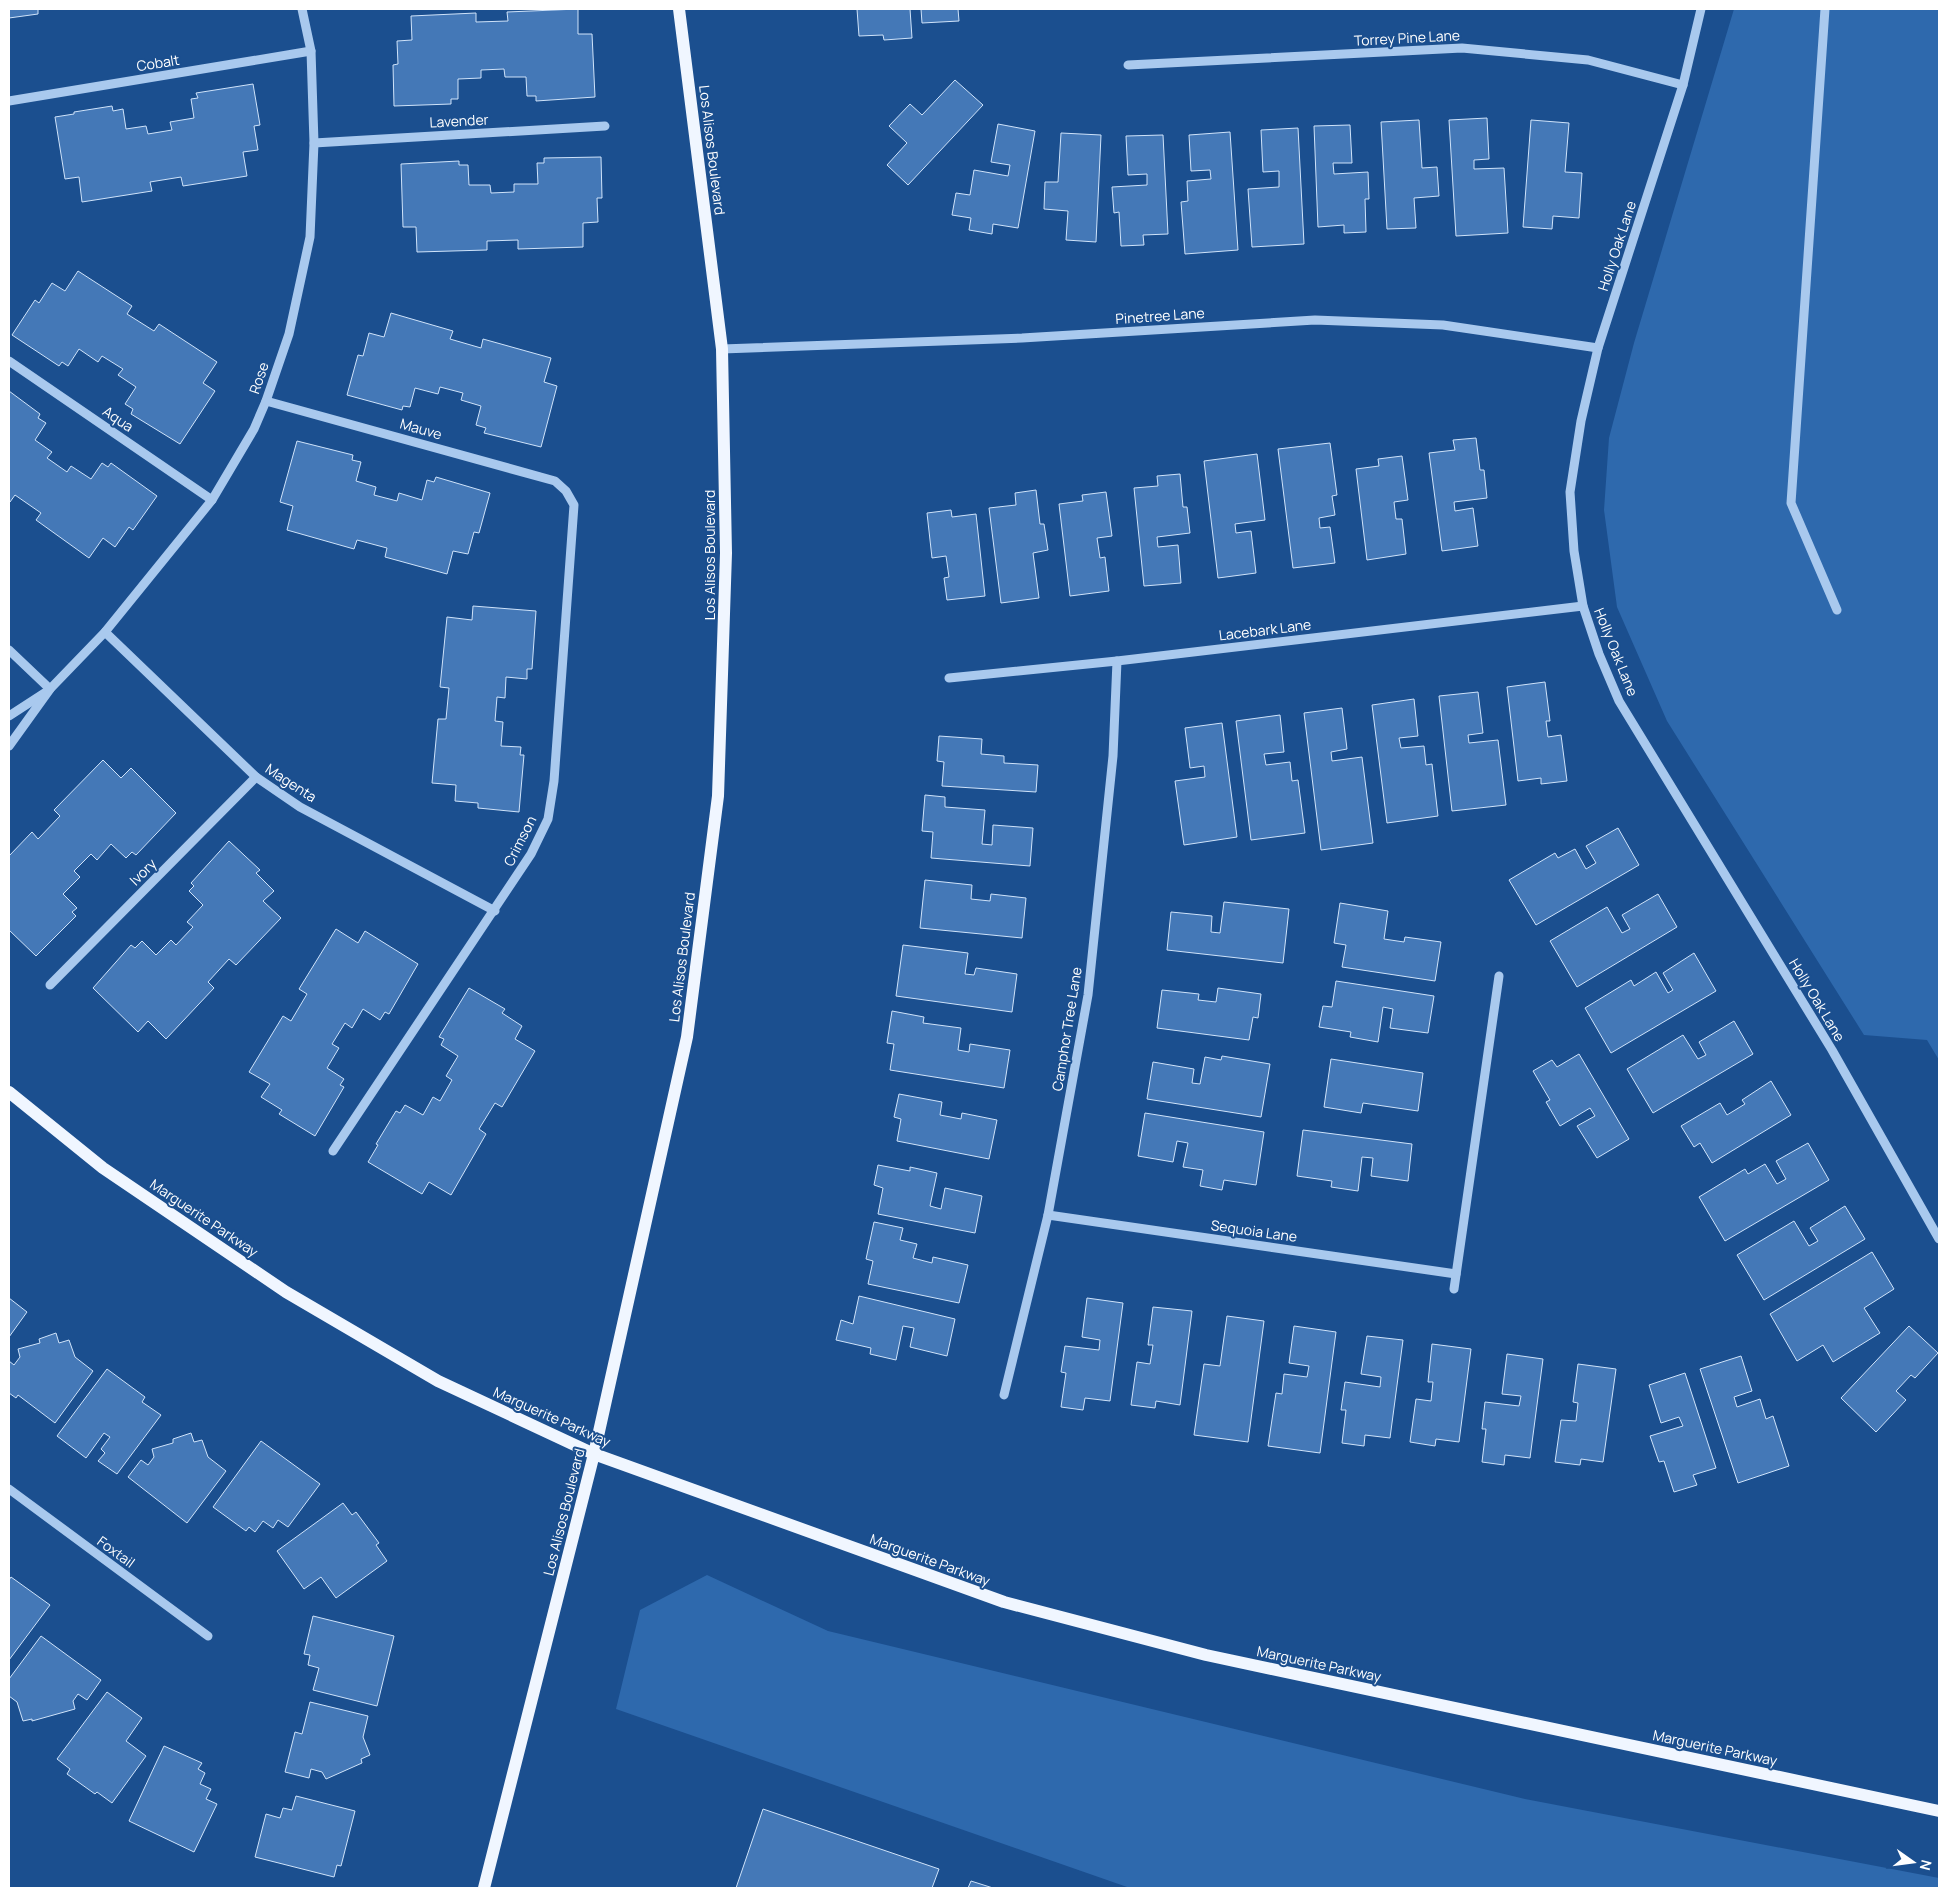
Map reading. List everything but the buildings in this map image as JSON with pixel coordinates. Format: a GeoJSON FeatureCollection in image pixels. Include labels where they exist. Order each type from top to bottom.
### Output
{"type":"FeatureCollection","features":[{"type":"Feature","properties":{"kind":"main road","name":"Los Alisos Boulevard"},"geometry":{"type":"LineString","coordinates":[[484,1888],[594,1454],[687,1037],[718,796],[726,552],[722,350],[679,9]]}},
{"type":"Feature","properties":{"kind":"main road","name":"Marguerite Parkway"},"geometry":{"type":"LineString","coordinates":[[9,1092],[103,1168],[286,1292],[438,1381],[594,1454],[1004,1602],[1206,1656],[1939,1811]]}},
{"type":"Feature","properties":{"kind":"street","name":"Rose"},"geometry":{"type":"LineString","coordinates":[[9,746],[50,689],[105,632],[212,500],[254,429],[266,400],[289,334],[310,237],[314,143],[311,51],[302,9]]}},
{"type":"Feature","properties":{"kind":"street","name":"Holly Oak Lane"},"geometry":{"type":"LineString","coordinates":[[1701,9],[1684,85],[1598,348],[1581,421],[1570,492],[1574,550],[1583,606],[1599,654],[1619,701],[1832,1050],[1939,1239]]}},
{"type":"Feature","properties":{"kind":"street"},"geometry":{"type":"LineString","coordinates":[[1825,9],[1791,503],[1837,610]]}},
{"type":"Feature","properties":{"kind":"street","name":"Torrey Pine Lane"},"geometry":{"type":"LineString","coordinates":[[1128,65],[1462,48],[1588,60],[1684,85]]}},
{"type":"Feature","properties":{"kind":"street","name":"Cobalt"},"geometry":{"type":"LineString","coordinates":[[9,101],[311,51]]}},
{"type":"Feature","properties":{"kind":"street","name":"Lavender"},"geometry":{"type":"LineString","coordinates":[[314,143],[605,126]]}},
{"type":"Feature","properties":{"kind":"street","name":"Pinetree Lane"},"geometry":{"type":"LineString","coordinates":[[722,350],[1022,338],[1315,320],[1443,325],[1598,348]]}},
{"type":"Feature","properties":{"kind":"street","name":"Aqua"},"geometry":{"type":"LineString","coordinates":[[9,361],[212,500]]}},
{"type":"Feature","properties":{"kind":"street","name":"Mauve"},"geometry":{"type":"LineString","coordinates":[[266,400],[555,481],[566,491]]}},
{"type":"Feature","properties":{"kind":"street","name":"Crimson"},"geometry":{"type":"LineString","coordinates":[[333,1151],[495,911],[531,854],[548,819],[554,781],[574,506],[566,491]]}},
{"type":"Feature","properties":{"kind":"street","name":"Lacebark Lane"},"geometry":{"type":"LineString","coordinates":[[950,678],[1118,661],[1583,606]]}},
{"type":"Feature","properties":{"kind":"street","name":"Magenta"},"geometry":{"type":"LineString","coordinates":[[105,632],[256,777],[300,807],[495,911]]}},
{"type":"Feature","properties":{"kind":"street"},"geometry":{"type":"LineString","coordinates":[[9,650],[50,689]]}},
{"type":"Feature","properties":{"kind":"street","name":"Camphor Tree Lane"},"geometry":{"type":"LineString","coordinates":[[1004,1395],[1048,1215],[1088,995],[1113,756],[1118,661]]}},
{"type":"Feature","properties":{"kind":"street","name":"Rose"},"geometry":{"type":"LineString","coordinates":[[9,716],[50,689]]}},
{"type":"Feature","properties":{"kind":"street","name":"Ivory"},"geometry":{"type":"LineString","coordinates":[[50,985],[256,777]]}},
{"type":"Feature","properties":{"kind":"street"},"geometry":{"type":"LineString","coordinates":[[1454,1289],[1499,976]]}},
{"type":"Feature","properties":{"kind":"street","name":"Sequoia Lane"},"geometry":{"type":"LineString","coordinates":[[1048,1215],[1456,1274]]}},
{"type":"Feature","properties":{"kind":"street","name":"Foxtail"},"geometry":{"type":"LineString","coordinates":[[9,1489],[208,1636]]}},
{"type":"Feature","properties":{"kind":"shaded area"},"geometry":{"type":"Polygon","coordinates":[[[1734,9],[1939,9],[1939,1060],[1927,1040],[1864,1035],[1667,721],[1617,607],[1604,510],[1609,438],[1634,343],[1734,9]]]}},
{"type":"Feature","properties":{"kind":"shaded area"},"geometry":{"type":"Polygon","coordinates":[[[707,1575],[828,1631],[1525,1799],[1939,1878],[1939,1888],[1130,1888],[616,1709],[640,1610],[707,1575]]]}}]}
